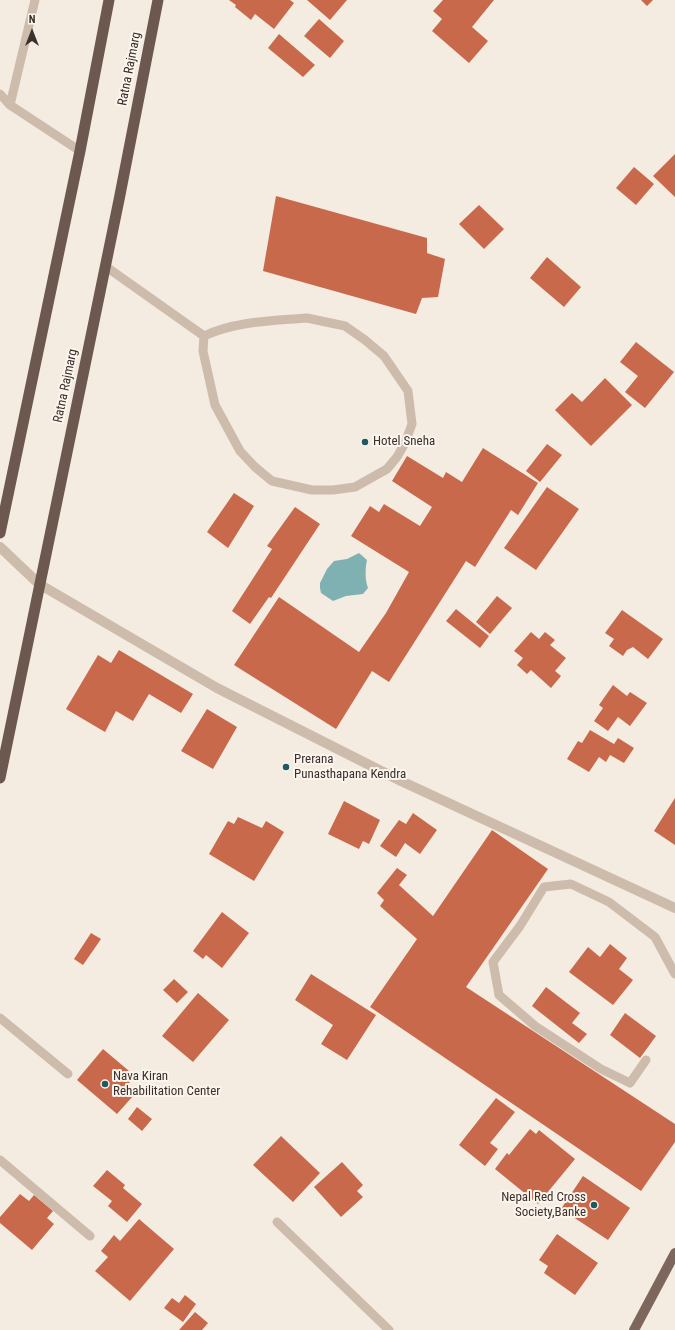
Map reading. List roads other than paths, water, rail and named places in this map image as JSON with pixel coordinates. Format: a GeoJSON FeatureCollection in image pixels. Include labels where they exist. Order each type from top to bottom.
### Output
{"type":"FeatureCollection","features":[{"type":"Feature","properties":{"kind":"highway"},"geometry":{"type":"LineString","coordinates":[[0,533],[80,151],[109,0]]}},
{"type":"Feature","properties":{"kind":"highway","name":"Ratna Rajmarg"},"geometry":{"type":"LineString","coordinates":[[0,778],[158,0]]}},
{"type":"Feature","properties":{"kind":"main road"},"geometry":{"type":"LineString","coordinates":[[634,1330],[675,1253]]}},
{"type":"Feature","properties":{"kind":"street"},"geometry":{"type":"LineString","coordinates":[[0,547],[39,584],[217,688],[401,781],[675,908]]}},
{"type":"Feature","properties":{"kind":"lane"},"geometry":{"type":"LineString","coordinates":[[10,105],[35,0]]}},
{"type":"Feature","properties":{"kind":"lane"},"geometry":{"type":"LineString","coordinates":[[0,94],[10,105],[80,151]]}},
{"type":"Feature","properties":{"kind":"lane"},"geometry":{"type":"LineString","coordinates":[[105,266],[204,336]]}},
{"type":"Feature","properties":{"kind":"lane"},"geometry":{"type":"LineString","coordinates":[[307,318],[345,326],[384,356],[408,391],[412,424],[405,443],[397,457],[387,469],[355,487],[333,490],[312,490],[272,481],[240,451],[215,405],[203,351],[204,336],[215,331],[250,322],[307,318]]}},
{"type":"Feature","properties":{"kind":"lane"},"geometry":{"type":"LineString","coordinates":[[646,1060],[630,1083],[601,1069],[535,1026],[498,995],[493,962],[520,926],[544,887],[571,884],[609,902],[656,937],[675,974]]}},
{"type":"Feature","properties":{"kind":"lane"},"geometry":{"type":"LineString","coordinates":[[0,1018],[68,1074]]}},
{"type":"Feature","properties":{"kind":"lane"},"geometry":{"type":"LineString","coordinates":[[0,1160],[90,1236]]}},
{"type":"Feature","properties":{"kind":"lane"},"geometry":{"type":"LineString","coordinates":[[277,1222],[389,1330]]}},
{"type":"Feature","properties":{"kind":"water"},"geometry":{"type":"Polygon","coordinates":[[[359,553],[367,560],[366,582],[368,588],[363,594],[346,596],[333,601],[321,593],[320,583],[327,569],[334,561],[347,559],[359,553]]]}},
{"type":"Feature","properties":{"kind":"place","name":"Hotel Sneha"},"geometry":{"type":"Point","coordinates":[365,442]}},
{"type":"Feature","properties":{"kind":"place","name":"Prerana Punasthapana Kendra"},"geometry":{"type":"Point","coordinates":[286,767]}},
{"type":"Feature","properties":{"kind":"place","name":"Nava Kiran Rehabilitation Center"},"geometry":{"type":"Point","coordinates":[105,1084]}},
{"type":"Feature","properties":{"kind":"place","name":"Nepal Red Cross Society,Banke"},"geometry":{"type":"Point","coordinates":[594,1205]}}]}
